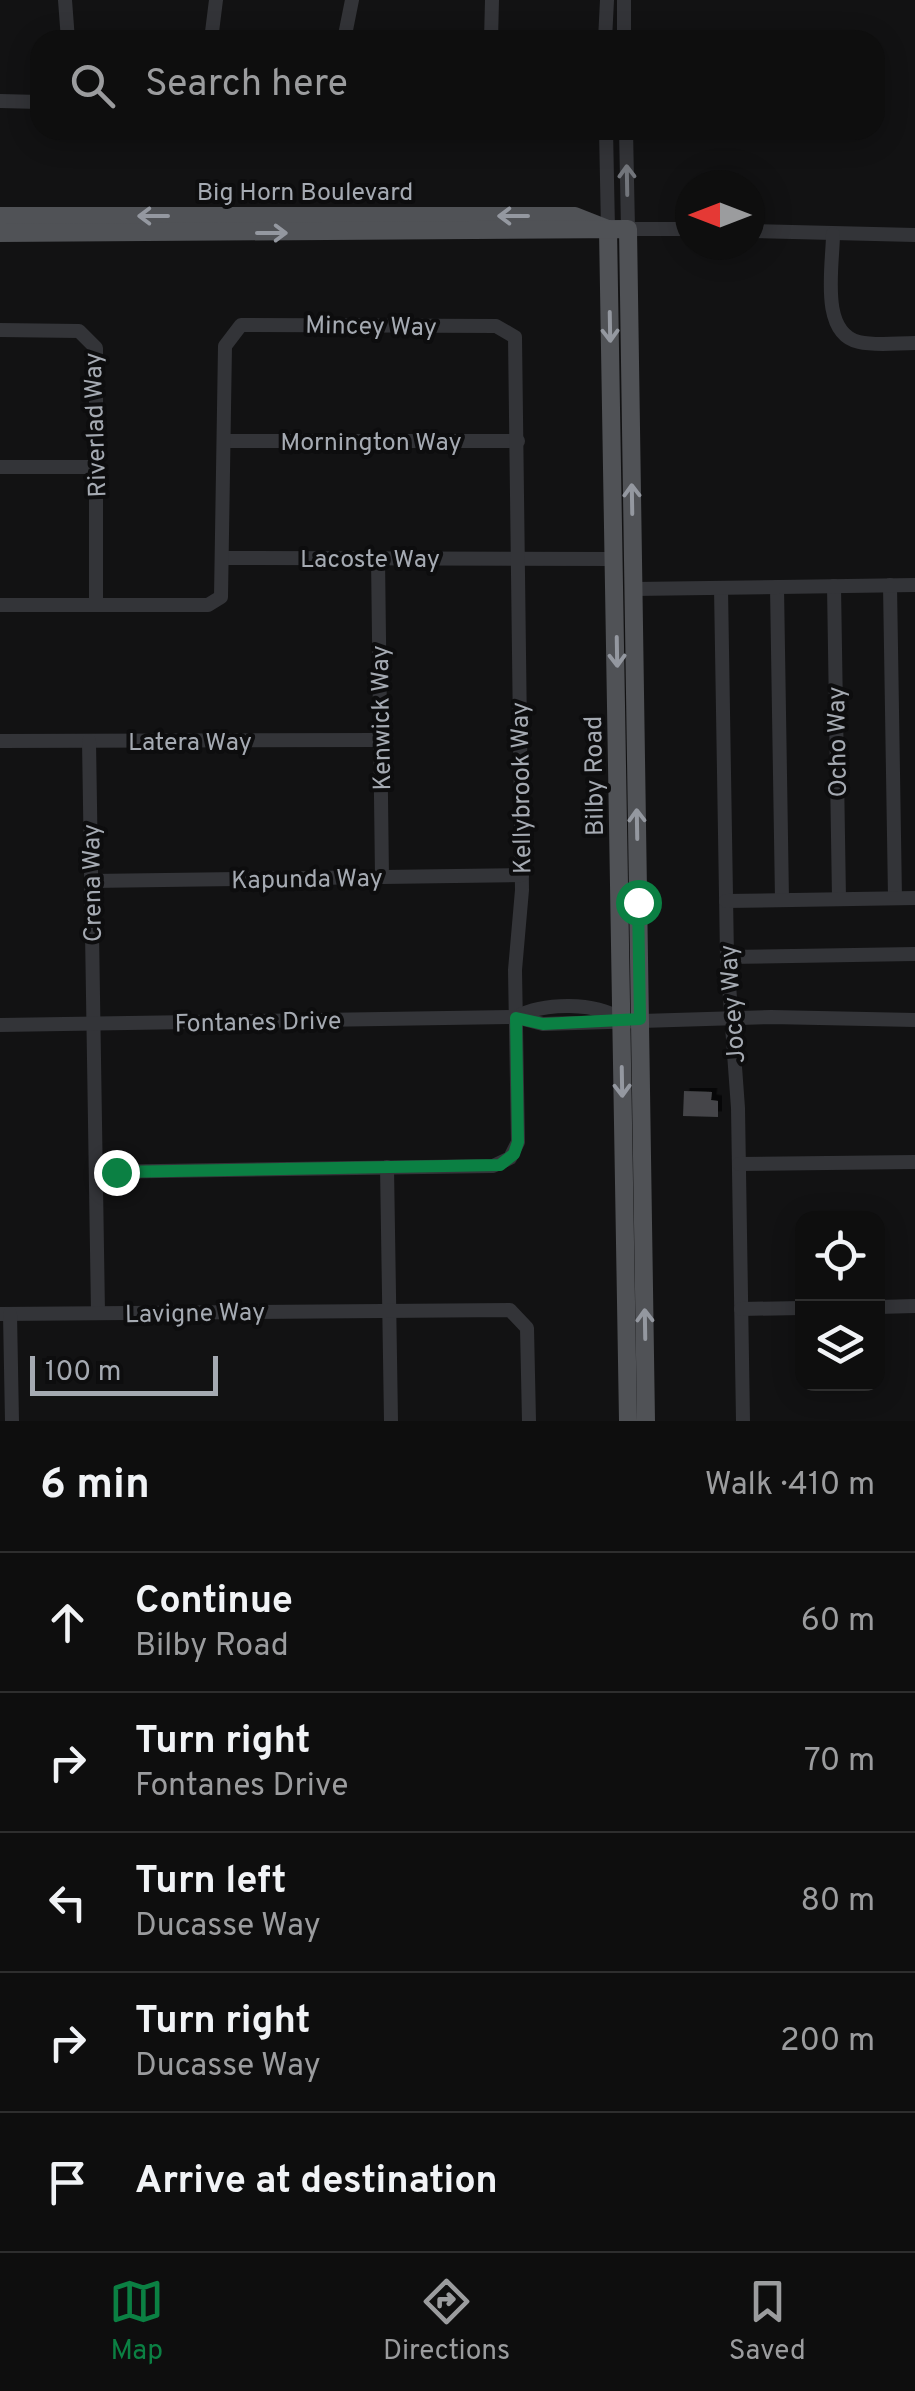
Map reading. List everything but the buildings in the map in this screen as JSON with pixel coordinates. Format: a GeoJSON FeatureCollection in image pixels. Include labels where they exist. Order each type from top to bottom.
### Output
{"type":"FeatureCollection","features":[{"type":"Feature","properties":{"kind":"main road","name":"Big Horn Boulevard"},"geometry":{"type":"LineString","coordinates":[[0,216],[575,216],[591,219],[608,229]]}},
{"type":"Feature","properties":{"kind":"main road","name":"Bilby Road"},"geometry":{"type":"LineString","coordinates":[[608,229],[615,559],[646,1421]]}},
{"type":"Feature","properties":{"kind":"main road","name":"Big Horn Boulevard"},"geometry":{"type":"LineString","coordinates":[[0,232],[576,233],[628,229]]}},
{"type":"Feature","properties":{"kind":"main road","name":"Bilby Road"},"geometry":{"type":"LineString","coordinates":[[628,229],[634,589],[628,1421]]}},
{"type":"Feature","properties":{"kind":"street"},"geometry":{"type":"LineString","coordinates":[[65,0],[67,30]]}},
{"type":"Feature","properties":{"kind":"street"},"geometry":{"type":"LineString","coordinates":[[212,30],[216,0]]}},
{"type":"Feature","properties":{"kind":"street"},"geometry":{"type":"LineString","coordinates":[[346,30],[352,0]]}},
{"type":"Feature","properties":{"kind":"street"},"geometry":{"type":"LineString","coordinates":[[491,30],[492,0]]}},
{"type":"Feature","properties":{"kind":"street"},"geometry":{"type":"LineString","coordinates":[[606,30],[607,0]]}},
{"type":"Feature","properties":{"kind":"street"},"geometry":{"type":"LineString","coordinates":[[624,0],[624,30]]}},
{"type":"Feature","properties":{"kind":"street"},"geometry":{"type":"LineString","coordinates":[[0,102],[30,102]]}},
{"type":"Feature","properties":{"kind":"street","name":"Bilby Road"},"geometry":{"type":"LineString","coordinates":[[606,140],[608,229]]}},
{"type":"Feature","properties":{"kind":"street","name":"Bilby Road"},"geometry":{"type":"LineString","coordinates":[[626,140],[628,229]]}},
{"type":"Feature","properties":{"kind":"street"},"geometry":{"type":"LineString","coordinates":[[628,229],[675,229]]}},
{"type":"Feature","properties":{"kind":"street"},"geometry":{"type":"LineString","coordinates":[[765,231],[915,235]]}},
{"type":"Feature","properties":{"kind":"street"},"geometry":{"type":"LineString","coordinates":[[833,234],[834,319],[841,334],[857,342],[915,344]]}},
{"type":"Feature","properties":{"kind":"street","name":"Mincey Way"},"geometry":{"type":"LineString","coordinates":[[0,605],[212,604],[224,591],[225,346],[236,328],[252,324],[508,329],[518,346],[515,558]]}},
{"type":"Feature","properties":{"kind":"street","name":"Riverlad Way"},"geometry":{"type":"LineString","coordinates":[[0,330],[73,330],[94,342],[96,605]]}},
{"type":"Feature","properties":{"kind":"street","name":"Mornington Way"},"geometry":{"type":"LineString","coordinates":[[224,441],[518,440]]}},
{"type":"Feature","properties":{"kind":"street"},"geometry":{"type":"LineString","coordinates":[[0,467],[97,467]]}},
{"type":"Feature","properties":{"kind":"street","name":"Lacoste Way"},"geometry":{"type":"LineString","coordinates":[[224,558],[615,559]]}},
{"type":"Feature","properties":{"kind":"street","name":"Kenwick Way"},"geometry":{"type":"LineString","coordinates":[[378,558],[382,877]]}},
{"type":"Feature","properties":{"kind":"street","name":"Kellybrook Way"},"geometry":{"type":"LineString","coordinates":[[387,1168],[493,1166],[510,1158],[518,1142],[516,1018],[522,875],[515,558]]}},
{"type":"Feature","properties":{"kind":"street"},"geometry":{"type":"LineString","coordinates":[[634,589],[915,584]]}},
{"type":"Feature","properties":{"kind":"street"},"geometry":{"type":"LineString","coordinates":[[890,585],[895,898]]}},
{"type":"Feature","properties":{"kind":"street","name":"Ocho Way"},"geometry":{"type":"LineString","coordinates":[[834,586],[838,899]]}},
{"type":"Feature","properties":{"kind":"street"},"geometry":{"type":"LineString","coordinates":[[778,587],[782,900]]}},
{"type":"Feature","properties":{"kind":"street","name":"Jocey Way"},"geometry":{"type":"LineString","coordinates":[[721,588],[727,957],[739,1164],[743,1421]]}},
{"type":"Feature","properties":{"kind":"street","name":"Latera Way"},"geometry":{"type":"LineString","coordinates":[[0,742],[380,740]]}},
{"type":"Feature","properties":{"kind":"street","name":"Crena Way"},"geometry":{"type":"LineString","coordinates":[[89,741],[98,1313]]}},
{"type":"Feature","properties":{"kind":"street","name":"Kapunda Way"},"geometry":{"type":"LineString","coordinates":[[91,881],[522,875]]}},
{"type":"Feature","properties":{"kind":"street"},"geometry":{"type":"LineString","coordinates":[[726,901],[915,898]]}},
{"type":"Feature","properties":{"kind":"street"},"geometry":{"type":"LineString","coordinates":[[727,957],[915,954]]}},
{"type":"Feature","properties":{"kind":"street","name":"Fontanes Drive"},"geometry":{"type":"LineString","coordinates":[[0,1026],[516,1018],[543,1024],[732,1017],[915,1020]]}},
{"type":"Feature","properties":{"kind":"street"},"geometry":{"type":"LineString","coordinates":[[739,1164],[915,1162]]}},
{"type":"Feature","properties":{"kind":"street"},"geometry":{"type":"LineString","coordinates":[[96,1172],[387,1168],[391,1421]]}},
{"type":"Feature","properties":{"kind":"street"},"geometry":{"type":"LineString","coordinates":[[885,1307],[915,1306]]}},
{"type":"Feature","properties":{"kind":"street"},"geometry":{"type":"LineString","coordinates":[[741,1309],[795,1308]]}},
{"type":"Feature","properties":{"kind":"street","name":"Lavigne Way"},"geometry":{"type":"LineString","coordinates":[[5,1314],[516,1312],[527,1328],[529,1421]]}},
{"type":"Feature","properties":{"kind":"street"},"geometry":{"type":"LineString","coordinates":[[5,1314],[12,1421]]}},
{"type":"Feature","properties":{"kind":"route"},"geometry":{"type":"LineString","coordinates":[[116,1172],[500,1165],[514,1154],[518,1142],[516,1018],[543,1024],[640,1019],[638,902]]}}]}
